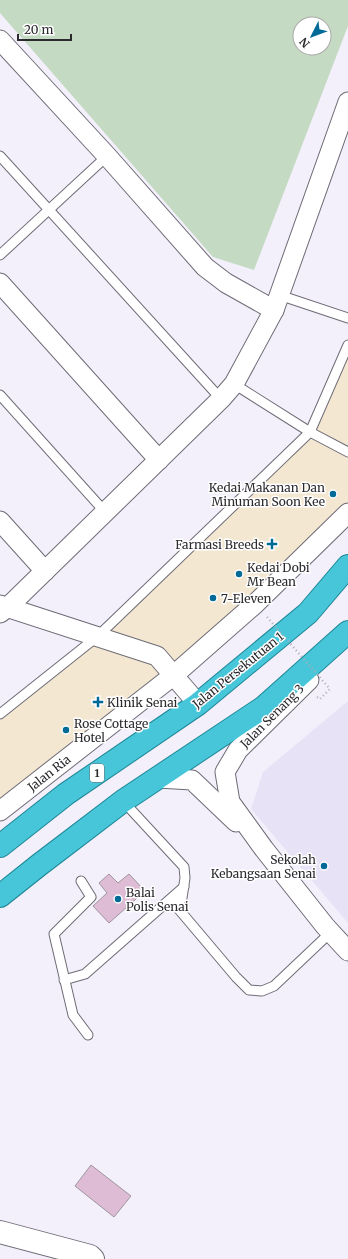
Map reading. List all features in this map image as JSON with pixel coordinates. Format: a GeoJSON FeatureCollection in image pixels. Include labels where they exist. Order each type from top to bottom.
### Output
{"type":"FeatureCollection","features":[{"type":"Feature","properties":{"kind":"highway","name":"Jalan Persekutuan 1"},"geometry":{"type":"LineString","coordinates":[[0,846],[66,794],[198,704],[308,613],[348,566]]}},
{"type":"Feature","properties":{"kind":"highway"},"geometry":{"type":"LineString","coordinates":[[0,896],[123,801],[264,707],[348,632]]}},
{"type":"Feature","properties":{"kind":"street"},"geometry":{"type":"LineString","coordinates":[[0,40],[107,156],[205,267],[226,283],[276,302]]}},
{"type":"Feature","properties":{"kind":"street"},"geometry":{"type":"LineString","coordinates":[[3,608],[45,571],[159,460],[234,384],[276,302],[348,102]]}},
{"type":"Feature","properties":{"kind":"street"},"geometry":{"type":"LineString","coordinates":[[0,283],[159,460]]}},
{"type":"Feature","properties":{"kind":"street","name":"Jalan Ria"},"geometry":{"type":"LineString","coordinates":[[0,811],[174,676],[255,604],[348,513]]}},
{"type":"Feature","properties":{"kind":"street"},"geometry":{"type":"LineString","coordinates":[[0,521],[45,571]]}},
{"type":"Feature","properties":{"kind":"street"},"geometry":{"type":"LineString","coordinates":[[3,608],[98,636],[156,656],[198,704]]}},
{"type":"Feature","properties":{"kind":"street","name":"Jalan Senang 3"},"geometry":{"type":"LineString","coordinates":[[348,632],[324,665],[238,750],[225,772],[230,802],[264,849],[348,951]]}},
{"type":"Feature","properties":{"kind":"street","name":"Jalan Senang 3"},"geometry":{"type":"LineString","coordinates":[[158,778],[192,780],[264,849]]}},
{"type":"Feature","properties":{"kind":"street"},"geometry":{"type":"LineString","coordinates":[[0,1232],[90,1256],[94,1259]]}},
{"type":"Feature","properties":{"kind":"lane"},"geometry":{"type":"LineString","coordinates":[[0,156],[221,398]]}},
{"type":"Feature","properties":{"kind":"lane"},"geometry":{"type":"LineString","coordinates":[[0,256],[50,211],[107,156]]}},
{"type":"Feature","properties":{"kind":"lane"},"geometry":{"type":"LineString","coordinates":[[276,302],[348,318]]}},
{"type":"Feature","properties":{"kind":"lane"},"geometry":{"type":"LineString","coordinates":[[0,714],[98,636],[310,432],[348,345]]}},
{"type":"Feature","properties":{"kind":"lane"},"geometry":{"type":"LineString","coordinates":[[234,384],[310,432],[348,452]]}},
{"type":"Feature","properties":{"kind":"lane"},"geometry":{"type":"LineString","coordinates":[[0,395],[105,512]]}},
{"type":"Feature","properties":{"kind":"lane"},"geometry":{"type":"LineString","coordinates":[[123,801],[184,867],[185,878],[182,898],[176,906],[236,977],[249,990],[262,991],[274,986],[331,932]]}},
{"type":"Feature","properties":{"kind":"lane"},"geometry":{"type":"LineString","coordinates":[[81,881],[91,897],[54,934],[72,1014],[88,1035]]}},
{"type":"Feature","properties":{"kind":"lane"},"geometry":{"type":"LineString","coordinates":[[64,980],[85,974],[184,887]]}},
{"type":"Feature","properties":{"kind":"path"},"geometry":{"type":"LineString","coordinates":[[267,617],[330,689]]}},
{"type":"Feature","properties":{"kind":"shaded area"},"geometry":{"type":"Polygon","coordinates":[[[348,356],[348,504],[249,602],[0,808],[0,719],[96,642],[311,435],[348,356]]]}},
{"type":"Feature","properties":{"kind":"shaded area","name":"Sekolah Kebangsaan Senai"},"geometry":{"type":"Polygon","coordinates":[[[348,701],[348,923],[251,809],[263,772],[348,701]]]}},
{"type":"Feature","properties":{"kind":"green space"},"geometry":{"type":"Polygon","coordinates":[[[0,0],[348,0],[348,26],[254,270],[213,257],[0,13],[0,0]]]}},
{"type":"Feature","properties":{"kind":"building","name":"Balai Polis Senai"},"geometry":{"type":"Polygon","coordinates":[[[109,874],[118,883],[129,874],[145,891],[109,923],[93,906],[107,893],[99,883],[109,874]]]}},
{"type":"Feature","properties":{"kind":"building"},"geometry":{"type":"Polygon","coordinates":[[[91,1165],[131,1196],[114,1217],[75,1186],[91,1165]]]}},
{"type":"Feature","properties":{"kind":"place","name":"Kedai Makanan Dan Minuman Soon Kee"},"geometry":{"type":"Point","coordinates":[333,494]}},
{"type":"Feature","properties":{"kind":"place","name":"Farmasi Breeds"},"geometry":{"type":"Point","coordinates":[272,544]}},
{"type":"Feature","properties":{"kind":"place","name":"Kedai Dobi Mr Bean"},"geometry":{"type":"Point","coordinates":[239,574]}},
{"type":"Feature","properties":{"kind":"place","name":"7-Eleven"},"geometry":{"type":"Point","coordinates":[213,598]}},
{"type":"Feature","properties":{"kind":"place","name":"Klinik Senai"},"geometry":{"type":"Point","coordinates":[98,702]}},
{"type":"Feature","properties":{"kind":"place","name":"Rose Cottage Hotel"},"geometry":{"type":"Point","coordinates":[66,730]}},
{"type":"Feature","properties":{"kind":"place","name":"Sekolah Kebangsaan Senai"},"geometry":{"type":"Point","coordinates":[324,866]}},
{"type":"Feature","properties":{"kind":"place","name":"Balai Polis Senai"},"geometry":{"type":"Point","coordinates":[118,899]}}]}
